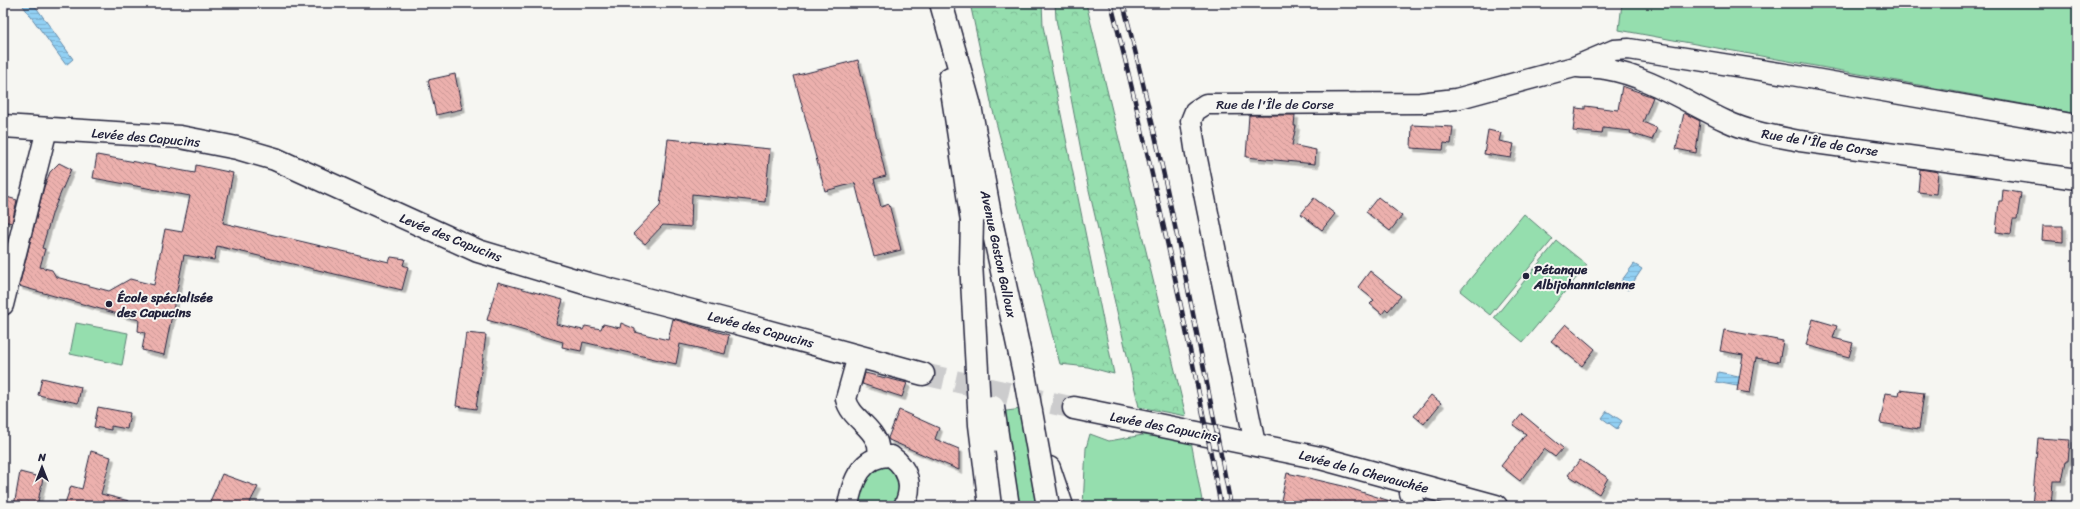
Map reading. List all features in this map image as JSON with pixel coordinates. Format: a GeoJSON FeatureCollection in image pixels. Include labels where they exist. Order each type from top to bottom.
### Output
{"type":"FeatureCollection","features":[{"type":"Feature","properties":{"kind":"main road","name":"Avenue Gaston Galloux"},"geometry":{"type":"LineString","coordinates":[[941,3],[972,221],[987,365],[1008,506]]}},
{"type":"Feature","properties":{"kind":"main road","name":"Avenue Gaston Galloux"},"geometry":{"type":"LineString","coordinates":[[941,3],[970,106],[991,220],[1024,373],[1048,506]]}},
{"type":"Feature","properties":{"kind":"main road","name":"Levée des Capucins"},"geometry":{"type":"LineString","coordinates":[[3,126],[180,137],[237,148],[275,159],[453,241],[485,253],[588,284],[923,374]]}},
{"type":"Feature","properties":{"kind":"main road"},"geometry":{"type":"LineString","coordinates":[[972,221],[971,262],[980,425],[990,506]]}},
{"type":"Feature","properties":{"kind":"main road"},"geometry":{"type":"LineString","coordinates":[[1024,373],[1049,468],[1062,506]]}},
{"type":"Feature","properties":{"kind":"main road","name":"Levée des Capucins"},"geometry":{"type":"LineString","coordinates":[[1074,408],[1255,444]]}},
{"type":"Feature","properties":{"kind":"main road","name":"Levée de la Chevauchée"},"geometry":{"type":"LineString","coordinates":[[1255,444],[1320,458],[1496,506]]}},
{"type":"Feature","properties":{"kind":"street","name":"Rue de l'Île de Corse"},"geometry":{"type":"LineString","coordinates":[[1255,444],[1196,154],[1191,121],[1195,111],[1206,104],[1420,103],[1456,98],[1574,67],[1605,53],[1629,49],[1792,75],[2077,125]]}},
{"type":"Feature","properties":{"kind":"street","name":"Rue de l'Île de Corse"},"geometry":{"type":"LineString","coordinates":[[1574,67],[1605,69],[1637,79],[1674,95],[1727,122],[1759,132],[1800,141],[2077,179]]}},
{"type":"Feature","properties":{"kind":"street"},"geometry":{"type":"LineString","coordinates":[[3,305],[47,129]]}},
{"type":"Feature","properties":{"kind":"street"},"geometry":{"type":"LineString","coordinates":[[858,356],[846,399],[848,406],[877,440],[879,455]]}},
{"type":"Feature","properties":{"kind":"street"},"geometry":{"type":"LineString","coordinates":[[848,506],[855,480],[864,466],[879,455],[891,456],[906,470],[908,484],[907,500],[904,506]]}},
{"type":"Feature","properties":{"kind":"street"},"geometry":{"type":"LineString","coordinates":[[1412,483],[1410,492],[1416,506]]}},
{"type":"Feature","properties":{"kind":"green space"},"geometry":{"type":"Polygon","coordinates":[[[970,3],[1042,3],[1043,26],[1114,374],[1088,367],[1060,364],[992,107],[970,3]]]}},
{"type":"Feature","properties":{"kind":"green space"},"geometry":{"type":"Polygon","coordinates":[[[1055,3],[1086,3],[1186,416],[1139,407],[1086,177],[1056,19],[1055,3]]]}},
{"type":"Feature","properties":{"kind":"green space"},"geometry":{"type":"Polygon","coordinates":[[[1622,3],[2077,3],[2077,114],[1619,30],[1622,3]]]}},
{"type":"Feature","properties":{"kind":"green space"},"geometry":{"type":"Polygon","coordinates":[[[1524,214],[1553,239],[1490,315],[1460,291],[1524,214]]]}},
{"type":"Feature","properties":{"kind":"green space"},"geometry":{"type":"Polygon","coordinates":[[[1557,241],[1587,265],[1523,342],[1494,318],[1557,241]]]}},
{"type":"Feature","properties":{"kind":"green space"},"geometry":{"type":"Polygon","coordinates":[[[76,323],[128,333],[122,365],[70,354],[76,323]]]}},
{"type":"Feature","properties":{"kind":"green space"},"geometry":{"type":"Polygon","coordinates":[[[1022,409],[1041,506],[1012,506],[999,412],[1022,409]]]}},
{"type":"Feature","properties":{"kind":"green space"},"geometry":{"type":"Polygon","coordinates":[[[1090,434],[1109,441],[1143,435],[1191,441],[1203,506],[1083,506],[1086,448],[1090,434]]]}},
{"type":"Feature","properties":{"kind":"green space"},"geometry":{"type":"Polygon","coordinates":[[[876,463],[889,464],[899,477],[898,506],[854,506],[857,491],[876,463]]]}},
{"type":"Feature","properties":{"kind":"water"},"geometry":{"type":"Polygon","coordinates":[[[21,3],[33,3],[73,59],[66,65],[21,3]]]}},
{"type":"Feature","properties":{"kind":"water"},"geometry":{"type":"Polygon","coordinates":[[[1634,264],[1642,269],[1628,290],[1619,284],[1634,264]]]}},
{"type":"Feature","properties":{"kind":"water"},"geometry":{"type":"Polygon","coordinates":[[[1718,372],[1744,377],[1742,387],[1716,382],[1718,372]]]}},
{"type":"Feature","properties":{"kind":"water"},"geometry":{"type":"Polygon","coordinates":[[[1607,411],[1622,421],[1617,429],[1602,418],[1607,411]]]}},
{"type":"Feature","properties":{"kind":"building"},"geometry":{"type":"Polygon","coordinates":[[[858,60],[886,176],[874,179],[881,207],[889,204],[901,250],[874,257],[855,183],[825,191],[794,76],[858,60]]]}},
{"type":"Feature","properties":{"kind":"building"},"geometry":{"type":"Polygon","coordinates":[[[455,74],[462,109],[436,115],[428,80],[455,74]]]}},
{"type":"Feature","properties":{"kind":"building"},"geometry":{"type":"Polygon","coordinates":[[[1622,86],[1653,97],[1643,122],[1657,128],[1652,140],[1630,133],[1631,131],[1603,128],[1602,134],[1573,131],[1576,108],[1585,109],[1585,106],[1618,110],[1622,86]]]}},
{"type":"Feature","properties":{"kind":"building"},"geometry":{"type":"Polygon","coordinates":[[[1684,113],[1700,121],[1696,153],[1676,149],[1684,113]]]}},
{"type":"Feature","properties":{"kind":"building"},"geometry":{"type":"Polygon","coordinates":[[[1249,115],[1295,115],[1294,126],[1296,126],[1292,145],[1316,150],[1315,164],[1246,157],[1249,115]]]}},
{"type":"Feature","properties":{"kind":"building"},"geometry":{"type":"Polygon","coordinates":[[[1412,125],[1453,127],[1451,144],[1444,143],[1443,150],[1411,148],[1412,125]]]}},
{"type":"Feature","properties":{"kind":"building"},"geometry":{"type":"Polygon","coordinates":[[[1488,130],[1501,133],[1499,141],[1514,144],[1511,158],[1484,154],[1488,130]]]}},
{"type":"Feature","properties":{"kind":"building"},"geometry":{"type":"Polygon","coordinates":[[[668,139],[770,149],[765,202],[692,194],[691,227],[663,225],[645,244],[633,234],[660,206],[668,139]]]}},
{"type":"Feature","properties":{"kind":"building"},"geometry":{"type":"Polygon","coordinates":[[[97,155],[195,173],[196,165],[233,173],[223,223],[389,262],[391,257],[405,259],[403,265],[408,267],[402,290],[217,246],[214,260],[184,255],[164,355],[142,350],[145,333],[138,331],[139,320],[19,286],[44,187],[50,172],[59,163],[71,169],[53,211],[42,248],[45,249],[40,267],[52,270],[56,277],[109,291],[130,279],[154,285],[165,229],[182,232],[190,196],[93,178],[97,155]]]}},
{"type":"Feature","properties":{"kind":"building"},"geometry":{"type":"Polygon","coordinates":[[[1920,169],[1938,172],[1936,194],[1918,192],[1920,169]]]}},
{"type":"Feature","properties":{"kind":"building"},"geometry":{"type":"Polygon","coordinates":[[[2003,190],[2021,193],[2017,219],[2013,219],[2011,234],[1996,232],[1999,201],[2002,201],[2003,190]]]}},
{"type":"Feature","properties":{"kind":"building"},"geometry":{"type":"Polygon","coordinates":[[[3,196],[17,200],[12,223],[3,221],[3,196]]]}},
{"type":"Feature","properties":{"kind":"building"},"geometry":{"type":"Polygon","coordinates":[[[1378,197],[1402,216],[1390,231],[1366,212],[1378,197]]]}},
{"type":"Feature","properties":{"kind":"building"},"geometry":{"type":"Polygon","coordinates":[[[1314,198],[1335,214],[1322,230],[1301,214],[1314,198]]]}},
{"type":"Feature","properties":{"kind":"building"},"geometry":{"type":"Polygon","coordinates":[[[2043,226],[2063,226],[2063,242],[2042,240],[2043,226]]]}},
{"type":"Feature","properties":{"kind":"building"},"geometry":{"type":"Polygon","coordinates":[[[1370,271],[1401,296],[1388,311],[1386,309],[1382,314],[1370,304],[1374,300],[1358,287],[1370,271]]]}},
{"type":"Feature","properties":{"kind":"building"},"geometry":{"type":"Polygon","coordinates":[[[498,282],[563,300],[556,324],[583,330],[585,326],[601,329],[603,324],[620,328],[621,323],[635,329],[635,332],[668,340],[673,319],[729,335],[725,354],[680,344],[676,364],[583,342],[581,351],[562,347],[563,342],[487,320],[498,282]]]}},
{"type":"Feature","properties":{"kind":"building"},"geometry":{"type":"Polygon","coordinates":[[[1813,319],[1837,326],[1833,338],[1853,343],[1849,357],[1806,345],[1813,319]]]}},
{"type":"Feature","properties":{"kind":"building"},"geometry":{"type":"Polygon","coordinates":[[[1566,324],[1595,349],[1582,366],[1551,341],[1566,324]]]}},
{"type":"Feature","properties":{"kind":"building"},"geometry":{"type":"Polygon","coordinates":[[[1724,330],[1783,341],[1779,362],[1756,358],[1750,393],[1737,391],[1743,355],[1720,351],[1724,330]]]}},
{"type":"Feature","properties":{"kind":"building"},"geometry":{"type":"Polygon","coordinates":[[[466,333],[486,335],[476,409],[456,406],[466,333]]]}},
{"type":"Feature","properties":{"kind":"building"},"geometry":{"type":"Polygon","coordinates":[[[865,373],[907,383],[902,397],[862,384],[865,373]]]}},
{"type":"Feature","properties":{"kind":"building"},"geometry":{"type":"Polygon","coordinates":[[[42,378],[81,387],[78,403],[38,395],[42,378]]]}},
{"type":"Feature","properties":{"kind":"building"},"geometry":{"type":"Polygon","coordinates":[[[1900,390],[1924,393],[1919,429],[1880,423],[1886,393],[1899,395],[1900,390]]]}},
{"type":"Feature","properties":{"kind":"building"},"geometry":{"type":"Polygon","coordinates":[[[1431,395],[1441,403],[1424,424],[1414,416],[1431,395]]]}},
{"type":"Feature","properties":{"kind":"building"},"geometry":{"type":"Polygon","coordinates":[[[98,407],[130,413],[127,429],[111,426],[111,430],[94,427],[98,407]]]}},
{"type":"Feature","properties":{"kind":"building"},"geometry":{"type":"Polygon","coordinates":[[[899,410],[939,428],[935,439],[959,449],[959,470],[889,440],[888,438],[899,410]]]}},
{"type":"Feature","properties":{"kind":"building"},"geometry":{"type":"Polygon","coordinates":[[[1522,414],[1563,448],[1555,457],[1544,449],[1520,481],[1501,466],[1526,434],[1513,425],[1522,414]]]}},
{"type":"Feature","properties":{"kind":"building"},"geometry":{"type":"Polygon","coordinates":[[[2038,438],[2070,440],[2068,461],[2066,461],[2062,481],[2053,481],[2051,506],[2032,506],[2038,438]]]}},
{"type":"Feature","properties":{"kind":"building"},"geometry":{"type":"Polygon","coordinates":[[[91,451],[111,457],[101,494],[129,501],[129,506],[64,506],[71,486],[82,489],[91,451]]]}},
{"type":"Feature","properties":{"kind":"building"},"geometry":{"type":"Polygon","coordinates":[[[1580,460],[1608,478],[1599,494],[1568,475],[1580,460]]]}},
{"type":"Feature","properties":{"kind":"building"},"geometry":{"type":"Polygon","coordinates":[[[20,472],[43,478],[37,506],[14,506],[20,472]]]}},
{"type":"Feature","properties":{"kind":"building"},"geometry":{"type":"Polygon","coordinates":[[[1287,473],[1343,486],[1396,503],[1395,506],[1305,506],[1281,500],[1287,473]]]}},
{"type":"Feature","properties":{"kind":"building"},"geometry":{"type":"Polygon","coordinates":[[[222,474],[258,487],[248,506],[235,506],[225,502],[223,506],[208,506],[222,474]]]}},
{"type":"Feature","properties":{"kind":"tunnel"},"geometry":{"type":"LineString","coordinates":[[923,374],[1074,408]]}},
{"type":"Feature","properties":{"kind":"railway"},"geometry":{"type":"LineString","coordinates":[[1111,3],[1170,254],[1221,506]]}},
{"type":"Feature","properties":{"kind":"railway"},"geometry":{"type":"LineString","coordinates":[[1123,3],[1139,65],[1167,191],[1194,317],[1231,506]]}},
{"type":"Feature","properties":{"kind":"place","name":"Pétanque Albijohannicienne"},"geometry":{"type":"Point","coordinates":[1526,276]}},
{"type":"Feature","properties":{"kind":"place","name":"École spécialisée des Capucins"},"geometry":{"type":"Point","coordinates":[109,304]}}]}
